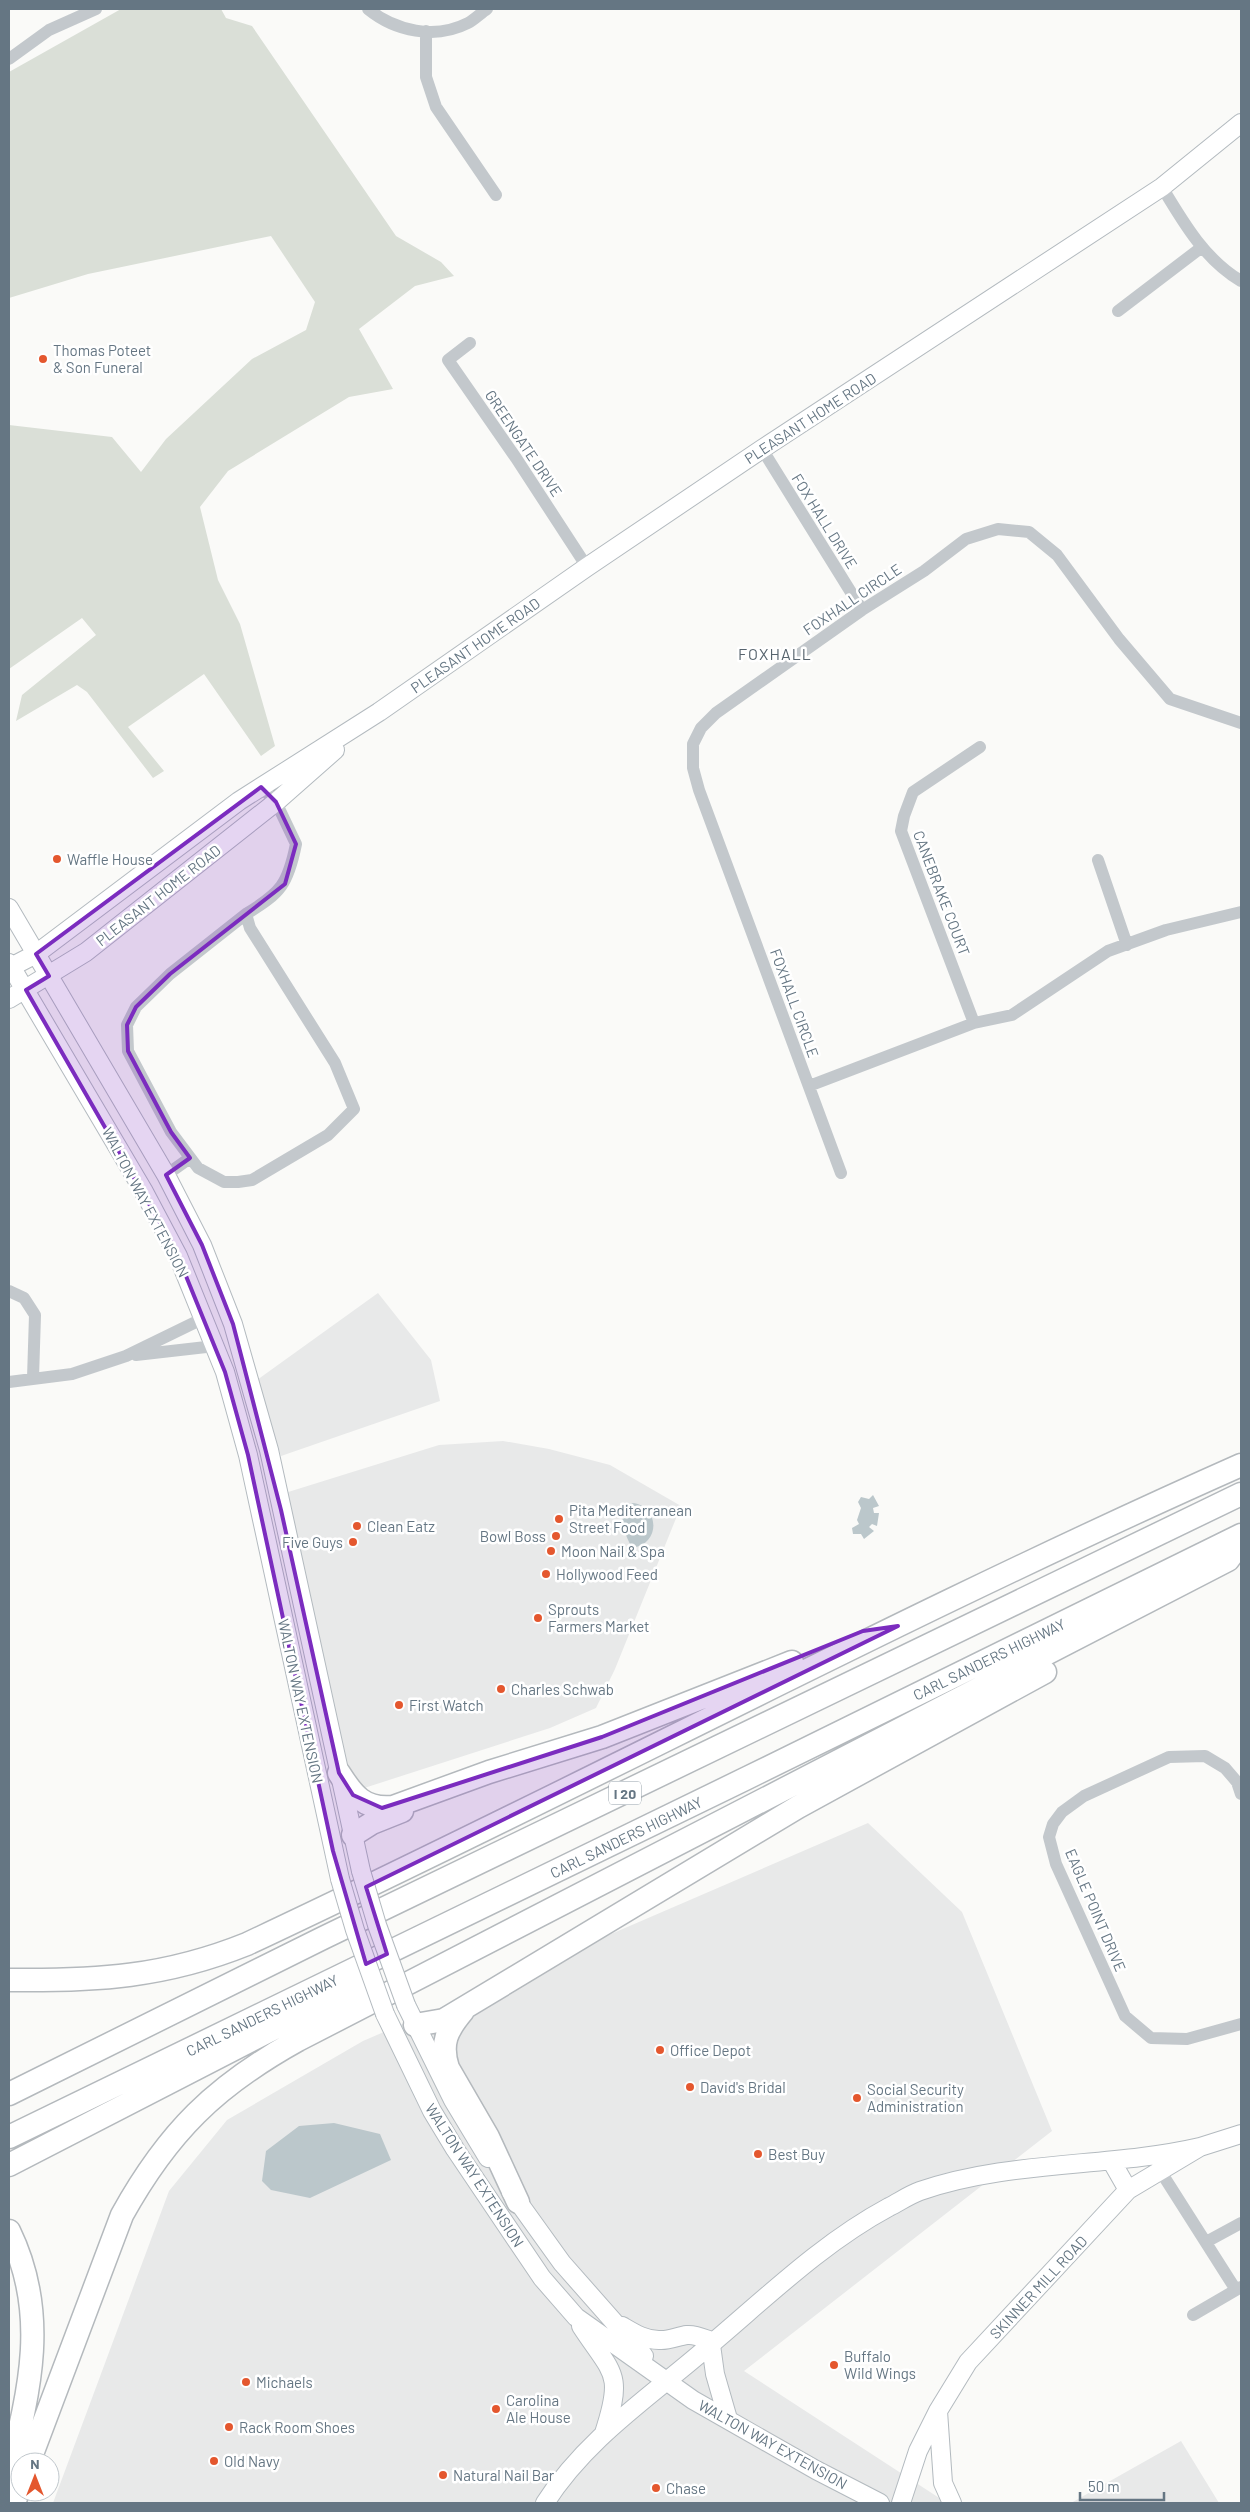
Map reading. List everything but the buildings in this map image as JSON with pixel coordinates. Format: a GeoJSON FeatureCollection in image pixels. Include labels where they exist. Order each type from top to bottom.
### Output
{"type":"FeatureCollection","features":[{"type":"Feature","properties":{"kind":"highway"},"geometry":{"type":"LineString","coordinates":[[12,1978],[112,1978],[152,1973],[229,1951],[347,1896],[898,1626],[1148,1506],[1241,1464]]}},
{"type":"Feature","properties":{"kind":"highway","name":"I 20"},"geometry":{"type":"LineString","coordinates":[[9,2094],[324,1938],[1241,1494]]}},
{"type":"Feature","properties":{"kind":"highway","name":"CARL SANDERS HIGHWAY"},"geometry":{"type":"LineString","coordinates":[[9,2137],[1241,1534]]}},
{"type":"Feature","properties":{"kind":"highway"},"geometry":{"type":"LineString","coordinates":[[34,2452],[122,2215],[142,2179],[170,2140],[197,2110],[223,2088],[247,2070],[298,2040],[1228,1560],[1241,1542]]}},
{"type":"Feature","properties":{"kind":"highway"},"geometry":{"type":"LineString","coordinates":[[410,2015],[444,2020],[798,1808],[1241,1565]]}},
{"type":"Feature","properties":{"kind":"highway"},"geometry":{"type":"LineString","coordinates":[[353,1835],[387,1816],[521,1764],[602,1737],[777,1669],[863,1631],[898,1626]]}},
{"type":"Feature","properties":{"kind":"highway"},"geometry":{"type":"LineString","coordinates":[[339,1773],[353,1795],[367,1803],[382,1808],[406,1804],[488,1772],[521,1764]]}},
{"type":"Feature","properties":{"kind":"highway"},"geometry":{"type":"LineString","coordinates":[[9,2165],[530,1897],[593,1852]]}},
{"type":"Feature","properties":{"kind":"highway"},"geometry":{"type":"LineString","coordinates":[[468,2006],[450,2027],[446,2037],[445,2059],[448,2068],[488,2137],[518,2202]]}},
{"type":"Feature","properties":{"kind":"highway"},"geometry":{"type":"LineString","coordinates":[[9,2231],[22,2263],[27,2285],[34,2345],[30,2387],[9,2473]]}},
{"type":"Feature","properties":{"kind":"main road","name":"PLEASANT HOME ROAD"},"geometry":{"type":"LineString","coordinates":[[9,966],[36,954],[239,801],[379,712],[587,567],[1162,186],[1241,123]]}},
{"type":"Feature","properties":{"kind":"main road","name":"PLEASANT HOME ROAD"},"geometry":{"type":"LineString","coordinates":[[9,999],[86,952],[276,802],[379,712]]}},
{"type":"Feature","properties":{"kind":"main road","name":"WALTON WAY EXTENSION"},"geometry":{"type":"LineString","coordinates":[[9,908],[166,1175],[202,1245],[232,1324],[269,1450],[362,1871],[377,1925],[410,2015],[453,2100],[518,2202],[562,2263],[612,2321],[668,2381]]}},
{"type":"Feature","properties":{"kind":"main road","name":"WALTON WAY EXTENSION"},"geometry":{"type":"LineString","coordinates":[[9,966],[26,990],[143,1190],[174,1249],[215,1346],[233,1399],[256,1492],[340,1880],[355,1930],[386,2017],[432,2111],[455,2149],[542,2278],[576,2317],[693,2400],[816,2470],[880,2503]]}},
{"type":"Feature","properties":{"kind":"main road"},"geometry":{"type":"LineString","coordinates":[[256,1492],[277,1490]]}},
{"type":"Feature","properties":{"kind":"main road"},"geometry":{"type":"LineString","coordinates":[[333,1851],[353,1835]]}},
{"type":"Feature","properties":{"kind":"main road"},"geometry":{"type":"LineString","coordinates":[[386,2017],[410,2015]]}},
{"type":"Feature","properties":{"kind":"main road","name":"SKINNER MILL ROAD"},"geometry":{"type":"LineString","coordinates":[[901,2503],[918,2451],[938,2410],[968,2362],[1128,2190],[1200,2147],[1241,2134]]}},
{"type":"Feature","properties":{"kind":"main road"},"geometry":{"type":"LineString","coordinates":[[545,2503],[570,2470],[604,2433],[641,2400],[668,2381],[806,2263],[870,2218],[919,2191],[1020,2170],[1112,2162],[1200,2147]]}},
{"type":"Feature","properties":{"kind":"main road"},"geometry":{"type":"LineString","coordinates":[[1112,2162],[1128,2190]]}},
{"type":"Feature","properties":{"kind":"main road"},"geometry":{"type":"LineString","coordinates":[[576,2317],[613,2374],[616,2393],[604,2433]]}},
{"type":"Feature","properties":{"kind":"main road"},"geometry":{"type":"LineString","coordinates":[[612,2321],[638,2336],[650,2339],[672,2339],[686,2335],[697,2336],[712,2344]]}},
{"type":"Feature","properties":{"kind":"main road"},"geometry":{"type":"LineString","coordinates":[[712,2344],[716,2374],[728,2419]]}},
{"type":"Feature","properties":{"kind":"main road"},"geometry":{"type":"LineString","coordinates":[[938,2410],[943,2484],[952,2503]]}},
{"type":"Feature","properties":{"kind":"street"},"geometry":{"type":"LineString","coordinates":[[9,59],[49,30],[96,9]]}},
{"type":"Feature","properties":{"kind":"street"},"geometry":{"type":"LineString","coordinates":[[368,9],[395,26],[440,32],[468,23],[487,9]]}},
{"type":"Feature","properties":{"kind":"street"},"geometry":{"type":"LineString","coordinates":[[426,31],[426,77],[436,107],[496,195]]}},
{"type":"Feature","properties":{"kind":"street"},"geometry":{"type":"LineString","coordinates":[[1162,186],[1186,226],[1202,247],[1224,271],[1241,281]]}},
{"type":"Feature","properties":{"kind":"street"},"geometry":{"type":"LineString","coordinates":[[1118,311],[1202,247]]}},
{"type":"Feature","properties":{"kind":"street","name":"GREENGATE DRIVE"},"geometry":{"type":"LineString","coordinates":[[470,343],[448,360],[516,458],[587,567]]}},
{"type":"Feature","properties":{"kind":"street","name":"FOX HALL DRIVE"},"geometry":{"type":"LineString","coordinates":[[762,450],[862,610]]}},
{"type":"Feature","properties":{"kind":"street","name":"FOXHALL CIRCLE"},"geometry":{"type":"LineString","coordinates":[[841,1173],[698,790],[693,768],[693,744],[701,728],[716,713],[862,610],[924,571],[966,538],[998,528],[1029,532],[1057,555],[1119,638],[1170,699],[1241,723]]}},
{"type":"Feature","properties":{"kind":"street","name":"CANEBRAKE COURT"},"geometry":{"type":"LineString","coordinates":[[974,1023],[901,830],[913,792],[980,747]]}},
{"type":"Feature","properties":{"kind":"street"},"geometry":{"type":"LineString","coordinates":[[246,914],[250,928],[335,1063],[354,1109],[328,1135],[252,1180],[224,1182],[198,1168],[171,1132],[128,1051],[127,1025],[136,1007],[170,974],[246,914],[268,901],[284,884],[296,844],[276,802],[261,787]]}},
{"type":"Feature","properties":{"kind":"street"},"geometry":{"type":"LineString","coordinates":[[1098,860],[1127,945]]}},
{"type":"Feature","properties":{"kind":"street"},"geometry":{"type":"LineString","coordinates":[[809,1086],[974,1023],[1012,1015],[1108,952],[1166,930],[1241,912]]}},
{"type":"Feature","properties":{"kind":"street"},"geometry":{"type":"LineString","coordinates":[[166,1175],[190,1158]]}},
{"type":"Feature","properties":{"kind":"street"},"geometry":{"type":"LineString","coordinates":[[9,1291],[24,1298],[35,1315],[33,1378]]}},
{"type":"Feature","properties":{"kind":"street"},"geometry":{"type":"LineString","coordinates":[[9,1382],[72,1374],[126,1356],[204,1318]]}},
{"type":"Feature","properties":{"kind":"street"},"geometry":{"type":"LineString","coordinates":[[126,1356],[215,1346]]}},
{"type":"Feature","properties":{"kind":"street","name":"EAGLE POINT DRIVE"},"geometry":{"type":"LineString","coordinates":[[1240,1785],[1225,1768],[1205,1756],[1169,1757],[1084,1796],[1062,1812],[1053,1824],[1050,1837],[1056,1864],[1126,2016],[1151,2038],[1187,2040],[1241,2024]]}},
{"type":"Feature","properties":{"kind":"street"},"geometry":{"type":"LineString","coordinates":[[1161,2172],[1238,2288],[1193,2315]]}},
{"type":"Feature","properties":{"kind":"street"},"geometry":{"type":"LineString","coordinates":[[1206,2242],[1241,2224]]}},
{"type":"Feature","properties":{"kind":"highlighted area"},"geometry":{"type":"Polygon","coordinates":[[[261,787],[276,802],[296,844],[285,884],[170,974],[136,1007],[127,1025],[128,1051],[171,1132],[190,1158],[166,1175],[202,1245],[233,1324],[281,1510],[339,1773],[353,1795],[382,1808],[602,1737],[863,1631],[898,1626],[366,1887],[387,1954],[366,1964],[333,1851],[248,1455],[225,1372],[175,1249],[26,990],[49,976],[36,954],[261,787]]]}},
{"type":"Feature","properties":{"kind":"shaded area"},"geometry":{"type":"Polygon","coordinates":[[[121,9],[221,9],[226,18],[252,26],[396,236],[441,262],[454,276],[415,286],[359,329],[393,389],[349,397],[228,471],[200,507],[218,580],[240,624],[275,746],[261,756],[204,674],[128,727],[164,771],[153,778],[87,692],[77,685],[16,721],[22,695],[96,635],[82,618],[9,669],[9,425],[112,437],[141,472],[166,439],[252,359],[306,330],[315,302],[271,236],[88,274],[9,298],[9,72],[121,9]]]}},
{"type":"Feature","properties":{"kind":"shaded area"},"geometry":{"type":"Polygon","coordinates":[[[378,1293],[431,1360],[440,1401],[281,1456],[257,1380],[378,1293]]]}},
{"type":"Feature","properties":{"kind":"shaded area"},"geometry":{"type":"Polygon","coordinates":[[[503,1441],[549,1449],[610,1465],[681,1506],[615,1669],[596,1708],[550,1728],[355,1791],[345,1778],[285,1493],[439,1445],[503,1441]]]}},
{"type":"Feature","properties":{"kind":"shaded area"},"geometry":{"type":"Polygon","coordinates":[[[873,1495],[879,1506],[873,1508],[874,1513],[879,1513],[877,1526],[872,1524],[869,1527],[874,1531],[864,1539],[861,1534],[853,1534],[852,1528],[859,1524],[857,1520],[861,1508],[858,1502],[861,1497],[869,1499],[873,1495]]]}},
{"type":"Feature","properties":{"kind":"shaded area"},"geometry":{"type":"Polygon","coordinates":[[[632,1503],[641,1505],[648,1510],[652,1517],[653,1525],[652,1533],[648,1540],[642,1545],[632,1548],[625,1532],[623,1510],[625,1505],[632,1503]]]}},
{"type":"Feature","properties":{"kind":"shaded area"},"geometry":{"type":"Polygon","coordinates":[[[868,1823],[962,1912],[1052,2131],[744,2371],[947,2503],[53,2503],[60,2502],[60,2484],[169,2191],[227,2120],[363,2041],[868,1823]]]}},
{"type":"Feature","properties":{"kind":"shaded area"},"geometry":{"type":"Polygon","coordinates":[[[334,2123],[380,2134],[391,2160],[310,2198],[271,2190],[262,2181],[266,2151],[299,2126],[334,2123]]]}},
{"type":"Feature","properties":{"kind":"shaded area"},"geometry":{"type":"Polygon","coordinates":[[[1181,2441],[1219,2503],[1071,2503],[1181,2441]]]}},
{"type":"Feature","properties":{"kind":"place","name":"Thomas Poteet & Son Funeral"},"geometry":{"type":"Point","coordinates":[43,359]}},
{"type":"Feature","properties":{"kind":"place","name":"Waffle House"},"geometry":{"type":"Point","coordinates":[57,859]}},
{"type":"Feature","properties":{"kind":"place","name":"Pita Mediterranean Street Food"},"geometry":{"type":"Point","coordinates":[559,1519]}},
{"type":"Feature","properties":{"kind":"place","name":"Clean Eatz"},"geometry":{"type":"Point","coordinates":[357,1526]}},
{"type":"Feature","properties":{"kind":"place","name":"Bowl Boss"},"geometry":{"type":"Point","coordinates":[556,1536]}},
{"type":"Feature","properties":{"kind":"place","name":"Five Guys"},"geometry":{"type":"Point","coordinates":[353,1542]}},
{"type":"Feature","properties":{"kind":"place","name":"Moon Nail & Spa"},"geometry":{"type":"Point","coordinates":[551,1551]}},
{"type":"Feature","properties":{"kind":"place","name":"Hollywood Feed"},"geometry":{"type":"Point","coordinates":[546,1574]}},
{"type":"Feature","properties":{"kind":"place","name":"Sprouts Farmers Market"},"geometry":{"type":"Point","coordinates":[538,1618]}},
{"type":"Feature","properties":{"kind":"place","name":"Charles Schwab"},"geometry":{"type":"Point","coordinates":[501,1689]}},
{"type":"Feature","properties":{"kind":"place","name":"First Watch"},"geometry":{"type":"Point","coordinates":[399,1705]}},
{"type":"Feature","properties":{"kind":"place","name":"Office Depot"},"geometry":{"type":"Point","coordinates":[660,2050]}},
{"type":"Feature","properties":{"kind":"place","name":"David's Bridal"},"geometry":{"type":"Point","coordinates":[690,2087]}},
{"type":"Feature","properties":{"kind":"place","name":"Social Security Administration"},"geometry":{"type":"Point","coordinates":[857,2098]}},
{"type":"Feature","properties":{"kind":"place","name":"Best Buy"},"geometry":{"type":"Point","coordinates":[758,2154]}},
{"type":"Feature","properties":{"kind":"place","name":"Buffalo Wild Wings"},"geometry":{"type":"Point","coordinates":[834,2365]}},
{"type":"Feature","properties":{"kind":"place","name":"Michaels"},"geometry":{"type":"Point","coordinates":[246,2382]}},
{"type":"Feature","properties":{"kind":"place","name":"Carolina Ale House"},"geometry":{"type":"Point","coordinates":[496,2409]}},
{"type":"Feature","properties":{"kind":"place","name":"Rack Room Shoes"},"geometry":{"type":"Point","coordinates":[229,2427]}},
{"type":"Feature","properties":{"kind":"place","name":"Old Navy"},"geometry":{"type":"Point","coordinates":[214,2461]}},
{"type":"Feature","properties":{"kind":"place","name":"Natural Nail Bar"},"geometry":{"type":"Point","coordinates":[443,2475]}},
{"type":"Feature","properties":{"kind":"place","name":"Chase"},"geometry":{"type":"Point","coordinates":[656,2488]}},
{"type":"Feature","properties":{"kind":"district","name":"FOXHALL"},"geometry":{"type":"Point","coordinates":[775,653]}}]}
